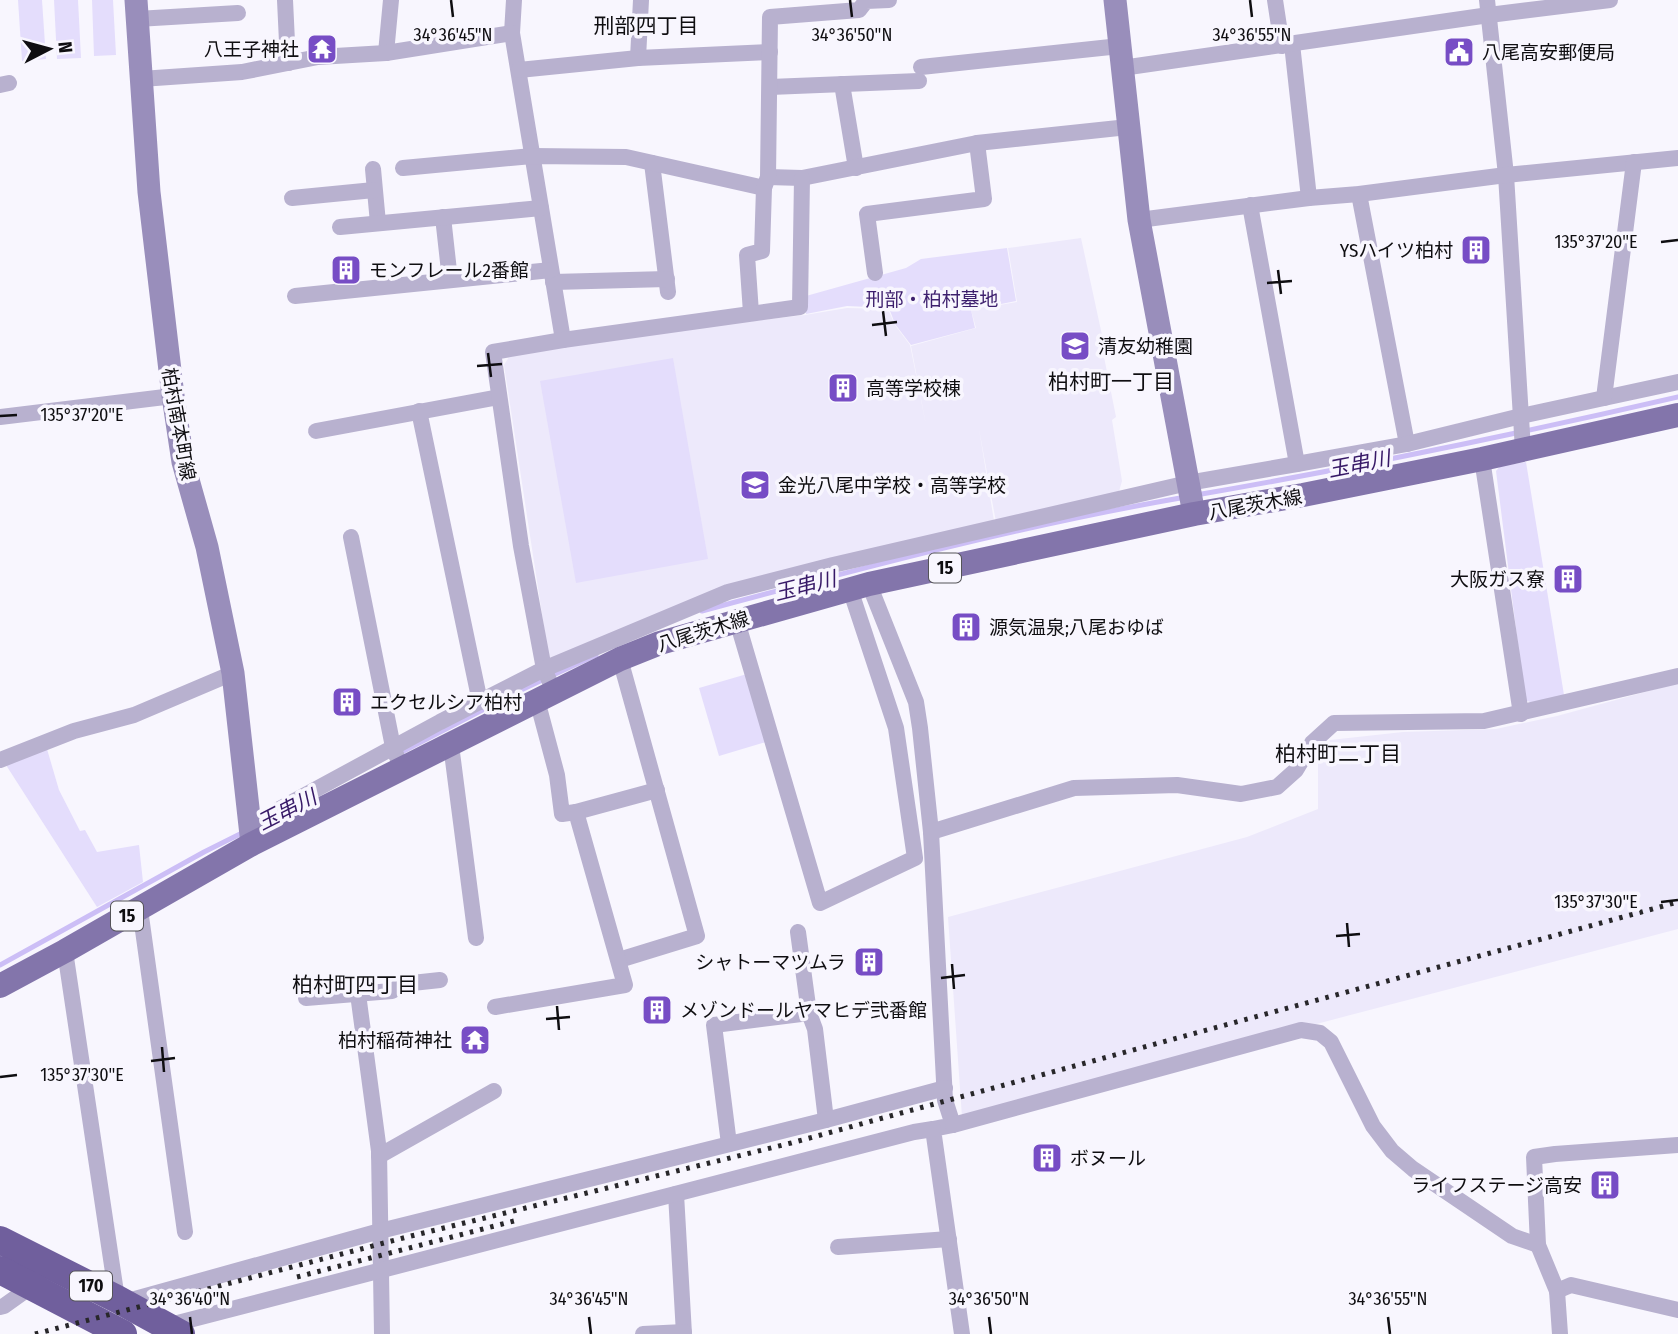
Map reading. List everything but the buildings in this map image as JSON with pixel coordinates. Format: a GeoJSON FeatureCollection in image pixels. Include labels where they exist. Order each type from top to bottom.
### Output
{"type":"FeatureCollection","features":[{"type":"Feature","properties":{"kind":"highway","name":"170"},"geometry":{"type":"LineString","coordinates":[[0,1240],[40,1276],[123,1334]]}},
{"type":"Feature","properties":{"kind":"highway","name":"170"},"geometry":{"type":"LineString","coordinates":[[0,1270],[40,1276],[120,1301],[173,1330]]}},
{"type":"Feature","properties":{"kind":"main road"},"geometry":{"type":"LineString","coordinates":[[1115,0],[1139,220],[1191,499]]}},
{"type":"Feature","properties":{"kind":"main road","name":"柏村南本町線"},"geometry":{"type":"LineString","coordinates":[[137,9],[149,192],[173,396],[183,462],[208,547],[233,673],[251,834]]}},
{"type":"Feature","properties":{"kind":"main road","name":"八尾茨木線"},"geometry":{"type":"LineString","coordinates":[[0,986],[140,909],[251,834],[397,757],[451,744],[547,684],[660,643],[1191,499],[1303,495],[1482,459],[1522,433],[1678,415]]}},
{"type":"Feature","properties":{"kind":"street"},"geometry":{"type":"LineString","coordinates":[[285,0],[288,63]]}},
{"type":"Feature","properties":{"kind":"street"},"geometry":{"type":"LineString","coordinates":[[386,53],[391,0]]}},
{"type":"Feature","properties":{"kind":"street"},"geometry":{"type":"LineString","coordinates":[[514,0],[512,33],[563,340]]}},
{"type":"Feature","properties":{"kind":"street"},"geometry":{"type":"LineString","coordinates":[[638,58],[641,0]]}},
{"type":"Feature","properties":{"kind":"street"},"geometry":{"type":"LineString","coordinates":[[751,313],[747,255],[762,251],[770,87],[770,17],[859,10],[866,1],[889,0]]}},
{"type":"Feature","properties":{"kind":"street"},"geometry":{"type":"LineString","coordinates":[[1275,0],[1287,45],[1309,198]]}},
{"type":"Feature","properties":{"kind":"street"},"geometry":{"type":"LineString","coordinates":[[770,87],[842,84],[920,74],[1287,45],[1488,8],[1610,0]]}},
{"type":"Feature","properties":{"kind":"street"},"geometry":{"type":"LineString","coordinates":[[1488,8],[1506,175],[1522,433]]}},
{"type":"Feature","properties":{"kind":"street"},"geometry":{"type":"LineString","coordinates":[[137,9],[238,13]]}},
{"type":"Feature","properties":{"kind":"street"},"geometry":{"type":"LineString","coordinates":[[141,79],[242,72],[318,57],[386,53],[512,33]]}},
{"type":"Feature","properties":{"kind":"street"},"geometry":{"type":"LineString","coordinates":[[519,70],[638,58],[770,52]]}},
{"type":"Feature","properties":{"kind":"street"},"geometry":{"type":"LineString","coordinates":[[842,84],[856,168]]}},
{"type":"Feature","properties":{"kind":"street"},"geometry":{"type":"LineString","coordinates":[[402,168],[532,156],[626,157],[766,183],[977,143],[1128,127]]}},
{"type":"Feature","properties":{"kind":"street"},"geometry":{"type":"LineString","coordinates":[[875,273],[867,214],[984,199],[977,143]]}},
{"type":"Feature","properties":{"kind":"street"},"geometry":{"type":"LineString","coordinates":[[1139,220],[1506,175],[1678,158]]}},
{"type":"Feature","properties":{"kind":"street"},"geometry":{"type":"LineString","coordinates":[[1604,398],[1634,162]]}},
{"type":"Feature","properties":{"kind":"street"},"geometry":{"type":"LineString","coordinates":[[295,296],[450,280],[552,276],[668,286],[652,163]]}},
{"type":"Feature","properties":{"kind":"street"},"geometry":{"type":"LineString","coordinates":[[373,169],[378,223]]}},
{"type":"Feature","properties":{"kind":"street"},"geometry":{"type":"LineString","coordinates":[[657,790],[562,814],[547,684],[521,546],[493,352],[800,307],[802,178]]}},
{"type":"Feature","properties":{"kind":"street"},"geometry":{"type":"LineString","coordinates":[[292,198],[374,190]]}},
{"type":"Feature","properties":{"kind":"street"},"geometry":{"type":"LineString","coordinates":[[1359,194],[1407,444]]}},
{"type":"Feature","properties":{"kind":"street"},"geometry":{"type":"LineString","coordinates":[[1250,205],[1297,464]]}},
{"type":"Feature","properties":{"kind":"street"},"geometry":{"type":"LineString","coordinates":[[340,227],[541,208]]}},
{"type":"Feature","properties":{"kind":"street"},"geometry":{"type":"LineString","coordinates":[[443,217],[450,280]]}},
{"type":"Feature","properties":{"kind":"street"},"geometry":{"type":"LineString","coordinates":[[351,537],[397,757],[480,702],[547,684],[728,593],[833,565],[1191,499],[1297,464],[1407,444],[1522,433],[1604,398],[1678,382]]}},
{"type":"Feature","properties":{"kind":"street"},"geometry":{"type":"LineString","coordinates":[[0,417],[173,396]]}},
{"type":"Feature","properties":{"kind":"street"},"geometry":{"type":"LineString","coordinates":[[316,431],[499,397]]}},
{"type":"Feature","properties":{"kind":"street"},"geometry":{"type":"LineString","coordinates":[[419,411],[480,702]]}},
{"type":"Feature","properties":{"kind":"street"},"geometry":{"type":"LineString","coordinates":[[1482,459],[1521,713]]}},
{"type":"Feature","properties":{"kind":"street"},"geometry":{"type":"LineString","coordinates":[[737,621],[820,903],[915,858],[896,728],[860,587]]}},
{"type":"Feature","properties":{"kind":"street"},"geometry":{"type":"LineString","coordinates":[[860,587],[916,702],[931,832],[945,1088],[947,1110],[953,1125]]}},
{"type":"Feature","properties":{"kind":"street"},"geometry":{"type":"LineString","coordinates":[[619,960],[697,936],[620,659]]}},
{"type":"Feature","properties":{"kind":"street"},"geometry":{"type":"LineString","coordinates":[[0,760],[74,731],[134,715],[233,673]]}},
{"type":"Feature","properties":{"kind":"street"},"geometry":{"type":"LineString","coordinates":[[931,832],[1074,788],[1177,785],[1241,794],[1277,788],[1296,770],[1312,743],[1334,723],[1484,721],[1678,676]]}},
{"type":"Feature","properties":{"kind":"street"},"geometry":{"type":"LineString","coordinates":[[451,744],[475,938]]}},
{"type":"Feature","properties":{"kind":"street"},"geometry":{"type":"LineString","coordinates":[[495,1007],[625,985],[576,812]]}},
{"type":"Feature","properties":{"kind":"street"},"geometry":{"type":"LineString","coordinates":[[140,909],[185,1232]]}},
{"type":"Feature","properties":{"kind":"street"},"geometry":{"type":"LineString","coordinates":[[798,932],[808,1013],[815,1029],[825,1120]]}},
{"type":"Feature","properties":{"kind":"street"},"geometry":{"type":"LineString","coordinates":[[65,951],[120,1301],[380,1231],[945,1088]]}},
{"type":"Feature","properties":{"kind":"street"},"geometry":{"type":"LineString","coordinates":[[306,998],[392,991],[403,984],[440,980]]}},
{"type":"Feature","properties":{"kind":"street"},"geometry":{"type":"LineString","coordinates":[[358,994],[379,1156],[382,1334]]}},
{"type":"Feature","properties":{"kind":"street"},"geometry":{"type":"LineString","coordinates":[[729,1144],[714,1025],[808,1013]]}},
{"type":"Feature","properties":{"kind":"street"},"geometry":{"type":"LineString","coordinates":[[173,1330],[380,1270],[914,1132],[953,1125],[1301,1030],[1320,1032],[1331,1042],[1373,1126],[1392,1151],[1512,1236],[1538,1245]]}},
{"type":"Feature","properties":{"kind":"street"},"geometry":{"type":"LineString","coordinates":[[379,1156],[494,1091]]}},
{"type":"Feature","properties":{"kind":"street"},"geometry":{"type":"LineString","coordinates":[[933,1129],[962,1334]]}},
{"type":"Feature","properties":{"kind":"street"},"geometry":{"type":"LineString","coordinates":[[1560,1334],[1557,1290],[1538,1245],[1534,1157],[1678,1145]]}},
{"type":"Feature","properties":{"kind":"street"},"geometry":{"type":"LineString","coordinates":[[643,1334],[684,1333],[676,1194]]}},
{"type":"Feature","properties":{"kind":"street"},"geometry":{"type":"LineString","coordinates":[[838,1248],[949,1239]]}},
{"type":"Feature","properties":{"kind":"street"},"geometry":{"type":"LineString","coordinates":[[0,1307],[40,1276]]}},
{"type":"Feature","properties":{"kind":"street"},"geometry":{"type":"LineString","coordinates":[[1557,1290],[1571,1285],[1678,1310]]}},
{"type":"Feature","properties":{"kind":"shaded area","name":"金光八尾中学校・高等学校"},"geometry":{"type":"Polygon","coordinates":[[[1081,238],[1116,417],[1112,420],[1122,481],[1118,495],[996,522],[979,429],[995,527],[828,562],[549,660],[504,365],[509,357],[592,340],[847,308],[888,309],[895,325],[910,345],[926,425],[911,346],[976,328],[971,310],[1017,302],[1008,248],[1081,238]]]}},
{"type":"Feature","properties":{"kind":"shaded area"},"geometry":{"type":"Polygon","coordinates":[[[1678,683],[1678,929],[962,1117],[948,917],[1247,837],[1318,809],[1318,759],[1330,740],[1403,732],[1496,729],[1557,716],[1678,683]]]}},
{"type":"Feature","properties":{"kind":"green space"},"geometry":{"type":"Polygon","coordinates":[[[18,0],[42,0],[46,59],[22,61],[18,0]]]}},
{"type":"Feature","properties":{"kind":"green space"},"geometry":{"type":"Polygon","coordinates":[[[54,0],[78,0],[81,58],[57,59],[54,0]]]}},
{"type":"Feature","properties":{"kind":"green space"},"geometry":{"type":"Polygon","coordinates":[[[92,0],[113,0],[116,55],[94,56],[92,0]]]}},
{"type":"Feature","properties":{"kind":"green space","name":"刑部・柏村墓地"},"geometry":{"type":"Polygon","coordinates":[[[1007,248],[1016,301],[971,310],[975,328],[911,345],[895,324],[889,308],[847,306],[806,314],[806,296],[906,268],[921,259],[1007,248]]]}},
{"type":"Feature","properties":{"kind":"green space"},"geometry":{"type":"Polygon","coordinates":[[[673,358],[708,559],[576,583],[540,381],[673,358]]]}},
{"type":"Feature","properties":{"kind":"green space"},"geometry":{"type":"Polygon","coordinates":[[[1526,462],[1565,701],[1537,705],[1525,700],[1496,471],[1500,466],[1526,462]]]}},
{"type":"Feature","properties":{"kind":"green space"},"geometry":{"type":"Polygon","coordinates":[[[747,674],[766,742],[719,756],[699,688],[747,674]]]}},
{"type":"Feature","properties":{"kind":"green space"},"geometry":{"type":"Polygon","coordinates":[[[47,749],[59,790],[80,831],[85,830],[97,852],[139,845],[143,882],[97,907],[6,765],[47,749]]]}},
{"type":"Feature","properties":{"kind":"waterway","name":"玉串川"},"geometry":{"type":"LineString","coordinates":[[1196,495],[1438,449],[1678,397]]}},
{"type":"Feature","properties":{"kind":"waterway","name":"玉串川"},"geometry":{"type":"LineString","coordinates":[[702,611],[1003,534],[1186,497]]}},
{"type":"Feature","properties":{"kind":"waterway","name":"玉串川"},"geometry":{"type":"LineString","coordinates":[[398,754],[519,691],[596,655]]}},
{"type":"Feature","properties":{"kind":"waterway","name":"玉串川"},"geometry":{"type":"LineString","coordinates":[[0,965],[246,831]]}},
{"type":"Feature","properties":{"kind":"railway"},"geometry":{"type":"LineString","coordinates":[[35,1334],[407,1237],[791,1143],[1678,902]]}},
{"type":"Feature","properties":{"kind":"railway"},"geometry":{"type":"LineString","coordinates":[[297,1277],[514,1221]]}},
{"type":"Feature","properties":{"kind":"place","name":"八王子神社"},"geometry":{"type":"Point","coordinates":[322,49]}},
{"type":"Feature","properties":{"kind":"place","name":"八尾高安郵便局"},"geometry":{"type":"Point","coordinates":[1459,52]}},
{"type":"Feature","properties":{"kind":"place","name":"YSハイツ柏村"},"geometry":{"type":"Point","coordinates":[1476,250]}},
{"type":"Feature","properties":{"kind":"place","name":"モンフレール2番館"},"geometry":{"type":"Point","coordinates":[346,270]}},
{"type":"Feature","properties":{"kind":"place","name":"清友幼稚園"},"geometry":{"type":"Point","coordinates":[1075,346]}},
{"type":"Feature","properties":{"kind":"place","name":"高等学校棟"},"geometry":{"type":"Point","coordinates":[843,388]}},
{"type":"Feature","properties":{"kind":"place","name":"金光八尾中学校・高等学校"},"geometry":{"type":"Point","coordinates":[755,485]}},
{"type":"Feature","properties":{"kind":"place","name":"大阪ガス寮"},"geometry":{"type":"Point","coordinates":[1568,579]}},
{"type":"Feature","properties":{"kind":"place","name":"源気温泉;八尾おゆば"},"geometry":{"type":"Point","coordinates":[966,627]}},
{"type":"Feature","properties":{"kind":"place","name":"エクセルシア柏村"},"geometry":{"type":"Point","coordinates":[347,702]}},
{"type":"Feature","properties":{"kind":"place","name":"シャトーマツムラ"},"geometry":{"type":"Point","coordinates":[869,962]}},
{"type":"Feature","properties":{"kind":"place","name":"メゾンドールヤマヒデ弐番館"},"geometry":{"type":"Point","coordinates":[657,1010]}},
{"type":"Feature","properties":{"kind":"place","name":"柏村稲荷神社"},"geometry":{"type":"Point","coordinates":[475,1040]}},
{"type":"Feature","properties":{"kind":"place","name":"ボヌール"},"geometry":{"type":"Point","coordinates":[1047,1158]}},
{"type":"Feature","properties":{"kind":"place","name":"ライフステージ高安"},"geometry":{"type":"Point","coordinates":[1605,1185]}},
{"type":"Feature","properties":{"kind":"district","name":"刑部四丁目"},"geometry":{"type":"Point","coordinates":[646,26]}},
{"type":"Feature","properties":{"kind":"district","name":"柏村町一丁目"},"geometry":{"type":"Point","coordinates":[1111,382]}},
{"type":"Feature","properties":{"kind":"district","name":"柏村町二丁目"},"geometry":{"type":"Point","coordinates":[1338,754]}},
{"type":"Feature","properties":{"kind":"district","name":"柏村町四丁目"},"geometry":{"type":"Point","coordinates":[355,985]}}]}
